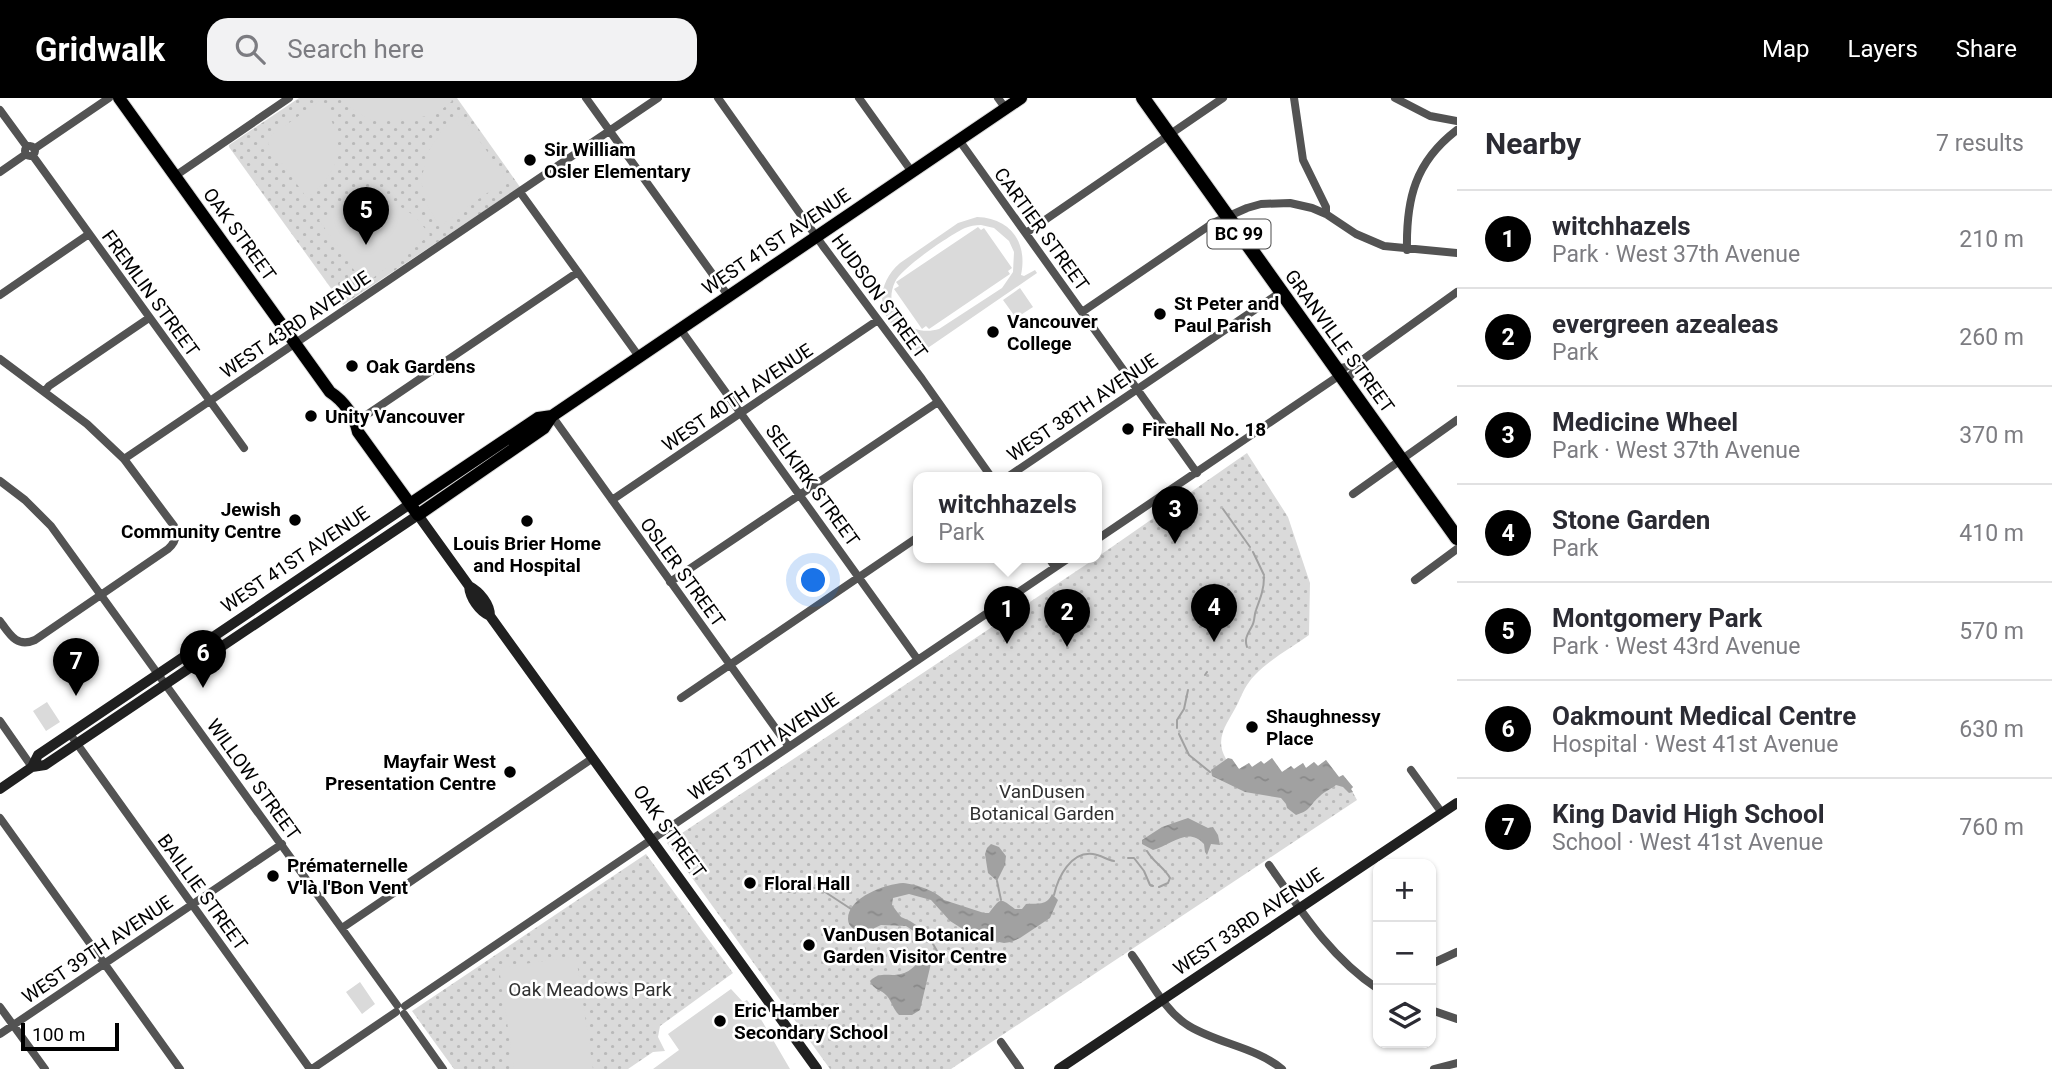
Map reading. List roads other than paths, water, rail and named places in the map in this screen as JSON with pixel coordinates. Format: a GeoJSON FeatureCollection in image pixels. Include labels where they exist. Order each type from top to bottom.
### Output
{"type":"FeatureCollection","features":[{"type":"Feature","properties":{"kind":"highway","name":"GRANVILLE STREET"},"geometry":{"type":"LineString","coordinates":[[1143,98],[1457,538]]}},
{"type":"Feature","properties":{"kind":"main road","name":"OAK STREET"},"geometry":{"type":"LineString","coordinates":[[119,98],[330,392],[331,402],[349,427],[357,427],[469,586],[477,590],[490,608],[490,617],[817,1069]]}},
{"type":"Feature","properties":{"kind":"main road","name":"WEST 41ST AVENUE"},"geometry":{"type":"LineString","coordinates":[[0,789],[32,767],[45,765],[73,739],[162,678],[239,632],[342,563],[538,418],[552,416],[640,358],[959,140],[1002,103],[1021,98]]}},
{"type":"Feature","properties":{"kind":"main road","name":"WEST 33RD AVENUE"},"geometry":{"type":"LineString","coordinates":[[1059,1069],[1457,803]]}},
{"type":"Feature","properties":{"kind":"street"},"geometry":{"type":"LineString","coordinates":[[0,172],[109,98]]}},
{"type":"Feature","properties":{"kind":"street"},"geometry":{"type":"LineString","coordinates":[[175,176],[289,98]]}},
{"type":"Feature","properties":{"kind":"street"},"geometry":{"type":"LineString","coordinates":[[586,98],[729,297]]}},
{"type":"Feature","properties":{"kind":"street","name":"WEST 43RD AVENUE"},"geometry":{"type":"LineString","coordinates":[[124,459],[658,98]]}},
{"type":"Feature","properties":{"kind":"street","name":"HUDSON STREET"},"geometry":{"type":"LineString","coordinates":[[718,98],[988,472]]}},
{"type":"Feature","properties":{"kind":"street"},"geometry":{"type":"LineString","coordinates":[[859,98],[912,172]]}},
{"type":"Feature","properties":{"kind":"street"},"geometry":{"type":"LineString","coordinates":[[1026,233],[1223,98]]}},
{"type":"Feature","properties":{"kind":"street"},"geometry":{"type":"LineString","coordinates":[[1294,98],[1303,160],[1326,207],[1326,214]]}},
{"type":"Feature","properties":{"kind":"street"},"geometry":{"type":"LineString","coordinates":[[1395,98],[1430,116],[1457,121]]}},
{"type":"Feature","properties":{"kind":"street","name":"FREMLIN STREET"},"geometry":{"type":"LineString","coordinates":[[0,110],[244,448]]}},
{"type":"Feature","properties":{"kind":"street"},"geometry":{"type":"LineString","coordinates":[[1407,250],[1406,226],[1416,181],[1431,155],[1457,130]]}},
{"type":"Feature","properties":{"kind":"street","name":"CARTIER STREET"},"geometry":{"type":"LineString","coordinates":[[959,140],[1197,473]]}},
{"type":"Feature","properties":{"kind":"street"},"geometry":{"type":"LineString","coordinates":[[520,192],[640,358]]}},
{"type":"Feature","properties":{"kind":"street"},"geometry":{"type":"LineString","coordinates":[[1082,312],[1213,223],[1254,206],[1276,203],[1300,205],[1326,214],[1370,242],[1407,250],[1443,250],[1457,253]]}},
{"type":"Feature","properties":{"kind":"street"},"geometry":{"type":"LineString","coordinates":[[0,295],[89,234]]}},
{"type":"Feature","properties":{"kind":"street"},"geometry":{"type":"LineString","coordinates":[[357,427],[578,272]]}},
{"type":"Feature","properties":{"kind":"street","name":"WEST 38TH AVENUE"},"geometry":{"type":"LineString","coordinates":[[1015,472],[1281,292]]}},
{"type":"Feature","properties":{"kind":"street"},"geometry":{"type":"LineString","coordinates":[[1102,536],[1340,376],[1457,292]]}},
{"type":"Feature","properties":{"kind":"street"},"geometry":{"type":"LineString","coordinates":[[45,391],[149,318]]}},
{"type":"Feature","properties":{"kind":"street","name":"WEST 40TH AVENUE"},"geometry":{"type":"LineString","coordinates":[[612,500],[878,320]]}},
{"type":"Feature","properties":{"kind":"street","name":"SELKIRK STREET"},"geometry":{"type":"LineString","coordinates":[[681,330],[918,660]]}},
{"type":"Feature","properties":{"kind":"street"},"geometry":{"type":"LineString","coordinates":[[1340,376],[1346,367],[1366,358]]}},
{"type":"Feature","properties":{"kind":"street"},"geometry":{"type":"LineString","coordinates":[[0,359],[87,424],[124,459],[174,526],[176,539],[168,549],[35,640],[17,642],[0,621]]}},
{"type":"Feature","properties":{"kind":"street"},"geometry":{"type":"LineString","coordinates":[[670,582],[938,402]]}},
{"type":"Feature","properties":{"kind":"street","name":"OSLER STREET"},"geometry":{"type":"LineString","coordinates":[[552,416],[789,747]]}},
{"type":"Feature","properties":{"kind":"street"},"geometry":{"type":"LineString","coordinates":[[1353,495],[1457,420]]}},
{"type":"Feature","properties":{"kind":"street","name":"WILLOW STREET"},"geometry":{"type":"LineString","coordinates":[[0,481],[25,500],[51,526],[443,1069]]}},
{"type":"Feature","properties":{"kind":"street"},"geometry":{"type":"LineString","coordinates":[[681,698],[913,540]]}},
{"type":"Feature","properties":{"kind":"street"},"geometry":{"type":"LineString","coordinates":[[1415,580],[1457,549]]}},
{"type":"Feature","properties":{"kind":"street"},"geometry":{"type":"LineString","coordinates":[[1052,563],[1055,567]]}},
{"type":"Feature","properties":{"kind":"street","name":"WEST 37TH AVENUE"},"geometry":{"type":"LineString","coordinates":[[311,1069],[1061,563]]}},
{"type":"Feature","properties":{"kind":"street"},"geometry":{"type":"LineString","coordinates":[[0,722],[32,767]]}},
{"type":"Feature","properties":{"kind":"street","name":"BAILLIE STREET"},"geometry":{"type":"LineString","coordinates":[[73,739],[311,1069]]}},
{"type":"Feature","properties":{"kind":"street"},"geometry":{"type":"LineString","coordinates":[[342,928],[593,758]]}},
{"type":"Feature","properties":{"kind":"street"},"geometry":{"type":"LineString","coordinates":[[1411,769],[1442,813]]}},
{"type":"Feature","properties":{"kind":"street"},"geometry":{"type":"LineString","coordinates":[[0,818],[180,1069]]}},
{"type":"Feature","properties":{"kind":"street","name":"WEST 39TH AVENUE"},"geometry":{"type":"LineString","coordinates":[[0,1034],[282,844]]}},
{"type":"Feature","properties":{"kind":"street"},"geometry":{"type":"LineString","coordinates":[[1269,865],[1331,949],[1373,986]]}},
{"type":"Feature","properties":{"kind":"street"},"geometry":{"type":"LineString","coordinates":[[1436,962],[1457,951]]}},
{"type":"Feature","properties":{"kind":"street"},"geometry":{"type":"LineString","coordinates":[[1132,955],[1163,999],[1188,1025],[1259,1054],[1282,1069]]}},
{"type":"Feature","properties":{"kind":"street"},"geometry":{"type":"LineString","coordinates":[[0,1007],[45,1069]]}},
{"type":"Feature","properties":{"kind":"street"},"geometry":{"type":"LineString","coordinates":[[1436,1012],[1457,1018]]}},
{"type":"Feature","properties":{"kind":"street"},"geometry":{"type":"LineString","coordinates":[[1001,1042],[1020,1069]]}},
{"type":"Feature","properties":{"kind":"street"},"geometry":{"type":"LineString","coordinates":[[1434,1069],[1457,1063]]}},
{"type":"Feature","properties":{"kind":"water"},"geometry":{"type":"Polygon","coordinates":[[[1228,758],[1232,759],[1239,769],[1249,763],[1252,767],[1261,761],[1264,764],[1272,758],[1282,772],[1303,763],[1306,768],[1314,762],[1318,766],[1326,760],[1339,777],[1343,775],[1353,787],[1353,792],[1349,793],[1336,785],[1316,799],[1308,809],[1296,815],[1287,808],[1281,798],[1245,792],[1212,776],[1211,770],[1228,758]]]}},
{"type":"Feature","properties":{"kind":"water"},"geometry":{"type":"Polygon","coordinates":[[[1188,818],[1208,828],[1213,827],[1220,845],[1211,844],[1207,855],[1204,844],[1192,837],[1179,838],[1153,850],[1142,844],[1142,840],[1162,827],[1188,818]]]}},
{"type":"Feature","properties":{"kind":"water"},"geometry":{"type":"Polygon","coordinates":[[[991,844],[999,847],[1006,856],[1005,865],[997,881],[988,873],[985,854],[991,844]]]}},
{"type":"Feature","properties":{"kind":"water"},"geometry":{"type":"Polygon","coordinates":[[[903,883],[925,888],[944,900],[984,913],[989,913],[1000,901],[1015,909],[1022,909],[1026,904],[1044,902],[1052,894],[1058,900],[1050,918],[1020,938],[1004,943],[969,933],[950,921],[931,900],[909,894],[893,898],[892,905],[901,917],[927,932],[933,944],[906,926],[881,925],[864,933],[851,927],[848,922],[850,911],[861,898],[878,889],[903,883]]]}},
{"type":"Feature","properties":{"kind":"water"},"geometry":{"type":"Polygon","coordinates":[[[929,956],[932,959],[920,1010],[912,1015],[899,1015],[887,996],[870,981],[881,975],[905,973],[929,956]]]}},
{"type":"Feature","properties":{"kind":"waterway"},"geometry":{"type":"LineString","coordinates":[[1223,509],[1250,547]]}},
{"type":"Feature","properties":{"kind":"waterway"},"geometry":{"type":"LineString","coordinates":[[1253,552],[1264,575]]}},
{"type":"Feature","properties":{"kind":"waterway"},"geometry":{"type":"LineString","coordinates":[[1247,647],[1246,639],[1254,622],[1264,577]]}},
{"type":"Feature","properties":{"kind":"waterway"},"geometry":{"type":"LineString","coordinates":[[1177,728],[1177,720],[1184,709],[1188,690]]}},
{"type":"Feature","properties":{"kind":"waterway"},"geometry":{"type":"LineString","coordinates":[[1179,734],[1189,755],[1210,772]]}},
{"type":"Feature","properties":{"kind":"waterway"},"geometry":{"type":"LineString","coordinates":[[1147,851],[1170,878],[1168,883],[1159,887]]}},
{"type":"Feature","properties":{"kind":"waterway"},"geometry":{"type":"LineString","coordinates":[[1054,895],[1062,873],[1078,857],[1093,854],[1114,861]]}},
{"type":"Feature","properties":{"kind":"waterway"},"geometry":{"type":"LineString","coordinates":[[1128,858],[1134,858],[1153,886]]}},
{"type":"Feature","properties":{"kind":"waterway"},"geometry":{"type":"LineString","coordinates":[[997,881],[1001,900]]}},
{"type":"Feature","properties":{"kind":"waterway"},"geometry":{"type":"LineString","coordinates":[[767,887],[790,892],[807,886],[822,890],[851,909]]}},
{"type":"Feature","properties":{"kind":"waterway"},"geometry":{"type":"LineString","coordinates":[[931,958],[937,951],[933,944]]}},
{"type":"Feature","properties":{"kind":"place","name":"Sir William Osler Elementary"},"geometry":{"type":"Point","coordinates":[530,160]}},
{"type":"Feature","properties":{"kind":"place","name":"Montgomery Park"},"geometry":{"type":"Point","coordinates":[366,245]}},
{"type":"Feature","properties":{"kind":"place","name":"St Peter and Paul Parish"},"geometry":{"type":"Point","coordinates":[1160,314]}},
{"type":"Feature","properties":{"kind":"place","name":"Vancouver College"},"geometry":{"type":"Point","coordinates":[993,332]}},
{"type":"Feature","properties":{"kind":"place","name":"Oak Gardens"},"geometry":{"type":"Point","coordinates":[352,366]}},
{"type":"Feature","properties":{"kind":"place","name":"Unity Vancouver"},"geometry":{"type":"Point","coordinates":[311,416]}},
{"type":"Feature","properties":{"kind":"place","name":"Firehall No. 18"},"geometry":{"type":"Point","coordinates":[1128,429]}},
{"type":"Feature","properties":{"kind":"place","name":"Jewish Community Centre"},"geometry":{"type":"Point","coordinates":[295,520]}},
{"type":"Feature","properties":{"kind":"place","name":"Louis Brier Home and Hospital"},"geometry":{"type":"Point","coordinates":[527,521]}},
{"type":"Feature","properties":{"kind":"place","name":"Medicine Wheel"},"geometry":{"type":"Point","coordinates":[1175,544]}},
{"type":"Feature","properties":{"kind":"place","name":"Stone Garden"},"geometry":{"type":"Point","coordinates":[1214,642]}},
{"type":"Feature","properties":{"kind":"place","name":"witchhazels"},"geometry":{"type":"Point","coordinates":[1007,644]}},
{"type":"Feature","properties":{"kind":"place","name":"evergreen azealeas"},"geometry":{"type":"Point","coordinates":[1067,647]}},
{"type":"Feature","properties":{"kind":"place","name":"Oakmount Medical Centre"},"geometry":{"type":"Point","coordinates":[203,688]}},
{"type":"Feature","properties":{"kind":"place","name":"King David High School"},"geometry":{"type":"Point","coordinates":[76,696]}},
{"type":"Feature","properties":{"kind":"place","name":"Shaughnessy Place"},"geometry":{"type":"Point","coordinates":[1252,727]}},
{"type":"Feature","properties":{"kind":"place","name":"Mayfair West Presentation Centre"},"geometry":{"type":"Point","coordinates":[510,772]}},
{"type":"Feature","properties":{"kind":"place","name":"Prématernelle V'là l'Bon Vent"},"geometry":{"type":"Point","coordinates":[273,876]}},
{"type":"Feature","properties":{"kind":"place","name":"Floral Hall"},"geometry":{"type":"Point","coordinates":[750,883]}},
{"type":"Feature","properties":{"kind":"place","name":"VanDusen Botanical Garden Visitor Centre"},"geometry":{"type":"Point","coordinates":[809,945]}},
{"type":"Feature","properties":{"kind":"place","name":"Eric Hamber Secondary School"},"geometry":{"type":"Point","coordinates":[720,1021]}},
{"type":"Feature","properties":{"kind":"park label","name":"VanDusen Botanical Garden"},"geometry":{"type":"Point","coordinates":[1042,802]}},
{"type":"Feature","properties":{"kind":"park label","name":"Oak Meadows Park"},"geometry":{"type":"Point","coordinates":[590,989]}}]}
